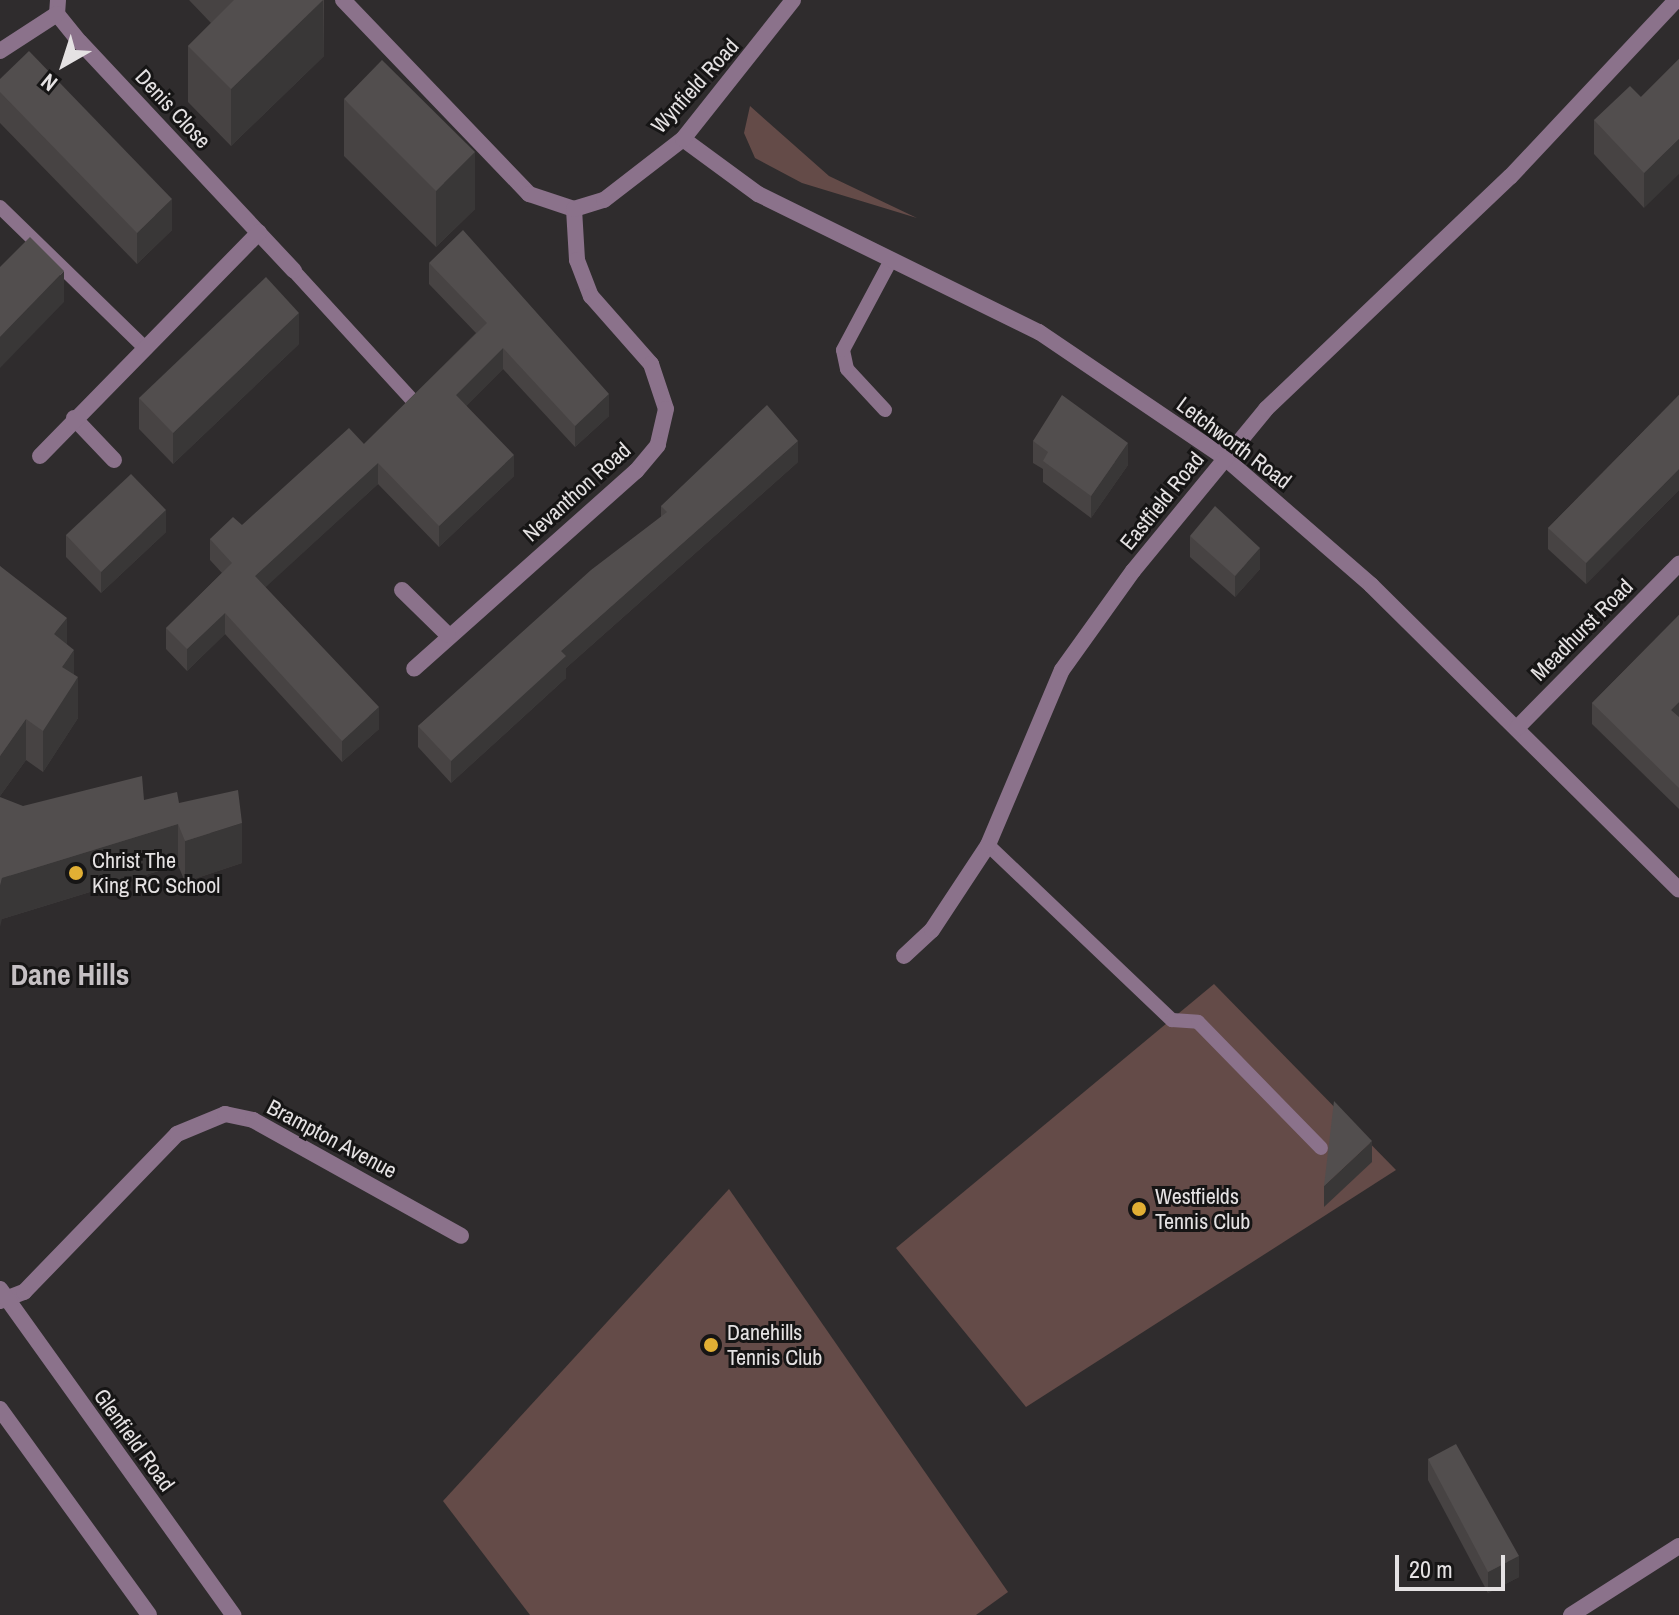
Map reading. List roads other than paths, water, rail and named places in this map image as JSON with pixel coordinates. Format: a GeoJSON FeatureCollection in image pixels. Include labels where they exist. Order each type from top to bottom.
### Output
{"type":"FeatureCollection","features":[{"type":"Feature","properties":{"kind":"street"},"geometry":{"type":"LineString","coordinates":[[343,0],[529,194],[574,209]]}},
{"type":"Feature","properties":{"kind":"street","name":"Wynfield Road"},"geometry":{"type":"LineString","coordinates":[[574,209],[604,200],[683,139],[793,0]]}},
{"type":"Feature","properties":{"kind":"street","name":"Eastfield Road"},"geometry":{"type":"LineString","coordinates":[[904,956],[932,930],[988,845],[1062,670],[1225,458],[1266,409],[1510,177],[1676,0]]}},
{"type":"Feature","properties":{"kind":"street","name":"Denis Close"},"geometry":{"type":"LineString","coordinates":[[0,51],[58,7],[294,271]]}},
{"type":"Feature","properties":{"kind":"street","name":"Letchworth Road"},"geometry":{"type":"LineString","coordinates":[[683,139],[758,194],[1039,332],[1225,458],[1371,585],[1679,890]]}},
{"type":"Feature","properties":{"kind":"street","name":"Nevanthon Road"},"geometry":{"type":"LineString","coordinates":[[414,669],[658,445],[666,409],[651,364],[591,296],[577,260],[574,209]]}},
{"type":"Feature","properties":{"kind":"street"},"geometry":{"type":"LineString","coordinates":[[40,456],[259,232]]}},
{"type":"Feature","properties":{"kind":"street"},"geometry":{"type":"LineString","coordinates":[[74,418],[114,460]]}},
{"type":"Feature","properties":{"kind":"street","name":"Meadhurst Road"},"geometry":{"type":"LineString","coordinates":[[1517,728],[1679,564]]}},
{"type":"Feature","properties":{"kind":"street"},"geometry":{"type":"LineString","coordinates":[[402,590],[448,635]]}},
{"type":"Feature","properties":{"kind":"street","name":"Brampton Avenue"},"geometry":{"type":"LineString","coordinates":[[2,1297],[24,1292],[177,1134],[225,1114],[253,1120],[461,1236]]}},
{"type":"Feature","properties":{"kind":"street","name":"Glenfield Road"},"geometry":{"type":"LineString","coordinates":[[2,1297],[233,1615]]}},
{"type":"Feature","properties":{"kind":"street"},"geometry":{"type":"LineString","coordinates":[[0,1409],[149,1615]]}},
{"type":"Feature","properties":{"kind":"street"},"geometry":{"type":"LineString","coordinates":[[1571,1615],[1679,1546]]}},
{"type":"Feature","properties":{"kind":"lane"},"geometry":{"type":"LineString","coordinates":[[0,207],[144,347]]}},
{"type":"Feature","properties":{"kind":"lane"},"geometry":{"type":"LineString","coordinates":[[885,410],[847,369],[843,350],[891,260]]}},
{"type":"Feature","properties":{"kind":"lane"},"geometry":{"type":"LineString","coordinates":[[294,271],[412,400]]}},
{"type":"Feature","properties":{"kind":"lane"},"geometry":{"type":"LineString","coordinates":[[988,845],[1172,1020],[1198,1022],[1321,1148]]}},
{"type":"Feature","properties":{"kind":"place","name":"Christ The King RC School"},"geometry":{"type":"Point","coordinates":[76,873]}},
{"type":"Feature","properties":{"kind":"place","name":"Westfields Tennis Club"},"geometry":{"type":"Point","coordinates":[1139,1209]}},
{"type":"Feature","properties":{"kind":"place","name":"Danehills Tennis Club"},"geometry":{"type":"Point","coordinates":[711,1345]}},
{"type":"Feature","properties":{"kind":"district","name":"Dane Hills"},"geometry":{"type":"Point","coordinates":[70,974]}}]}
